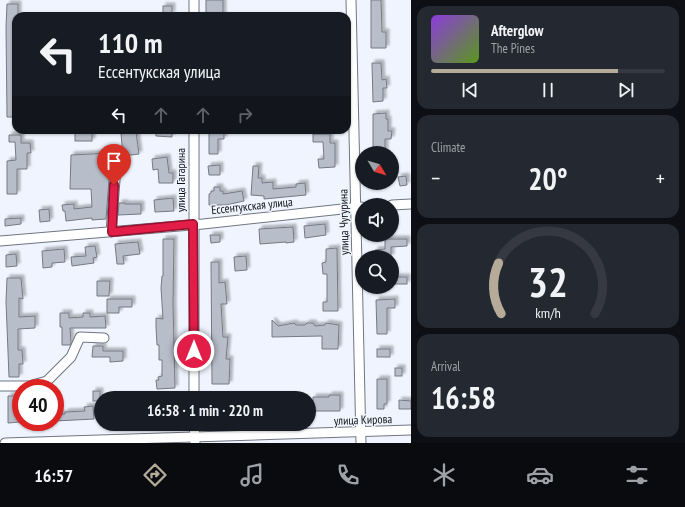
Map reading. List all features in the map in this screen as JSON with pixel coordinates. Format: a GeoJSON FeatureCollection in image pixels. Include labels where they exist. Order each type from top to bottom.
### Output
{"type":"FeatureCollection","features":[{"type":"Feature","properties":{"kind":"street"},"geometry":{"type":"LineString","coordinates":[[194,0],[194,12]]}},
{"type":"Feature","properties":{"kind":"street","name":"улица Чугурина"},"geometry":{"type":"LineString","coordinates":[[351,0],[359,198]]}},
{"type":"Feature","properties":{"kind":"street","name":"улица Гагарина"},"geometry":{"type":"LineString","coordinates":[[194,134],[194,391]]}},
{"type":"Feature","properties":{"kind":"street"},"geometry":{"type":"LineString","coordinates":[[112,232],[117,154]]}},
{"type":"Feature","properties":{"kind":"street"},"geometry":{"type":"LineString","coordinates":[[399,205],[411,204]]}},
{"type":"Feature","properties":{"kind":"street","name":"Ессентукская улица"},"geometry":{"type":"LineString","coordinates":[[0,241],[112,232],[355,207]]}},
{"type":"Feature","properties":{"kind":"street","name":"улица Чугурина"},"geometry":{"type":"LineString","coordinates":[[359,242],[361,443]]}},
{"type":"Feature","properties":{"kind":"street"},"geometry":{"type":"LineString","coordinates":[[0,386],[29,386],[47,381],[71,357],[80,337],[104,338]]}},
{"type":"Feature","properties":{"kind":"street","name":"улица Кирова"},"geometry":{"type":"LineString","coordinates":[[5,443],[195,440],[411,430]]}},
{"type":"Feature","properties":{"kind":"building"},"geometry":{"type":"Polygon","coordinates":[[[206,0],[223,0],[223,12],[206,12],[206,0]]]}},
{"type":"Feature","properties":{"kind":"building"},"geometry":{"type":"Polygon","coordinates":[[[371,0],[381,0],[382,32],[386,32],[386,48],[371,48],[371,0]]]}},
{"type":"Feature","properties":{"kind":"building"},"geometry":{"type":"Polygon","coordinates":[[[7,4],[18,4],[18,12],[12,12],[12,117],[7,117],[7,4]]]}},
{"type":"Feature","properties":{"kind":"building"},"geometry":{"type":"Polygon","coordinates":[[[163,6],[172,6],[172,12],[163,12],[163,6]]]}},
{"type":"Feature","properties":{"kind":"building"},"geometry":{"type":"Polygon","coordinates":[[[372,63],[381,63],[382,80],[386,79],[387,88],[383,88],[383,101],[373,102],[372,63]]]}},
{"type":"Feature","properties":{"kind":"building"},"geometry":{"type":"Polygon","coordinates":[[[386,113],[386,119],[388,119],[388,131],[392,131],[391,139],[385,139],[385,146],[373,146],[373,114],[386,113]]]}},
{"type":"Feature","properties":{"kind":"building"},"geometry":{"type":"Polygon","coordinates":[[[75,134],[92,134],[92,141],[75,141],[75,134]]]}},
{"type":"Feature","properties":{"kind":"building"},"geometry":{"type":"Polygon","coordinates":[[[121,134],[136,134],[139,154],[123,156],[121,134]]]}},
{"type":"Feature","properties":{"kind":"building"},"geometry":{"type":"Polygon","coordinates":[[[156,134],[172,134],[172,137],[156,136],[156,134]]]}},
{"type":"Feature","properties":{"kind":"building"},"geometry":{"type":"Polygon","coordinates":[[[209,134],[224,134],[224,139],[218,139],[218,154],[209,154],[209,134]]]}},
{"type":"Feature","properties":{"kind":"building"},"geometry":{"type":"Polygon","coordinates":[[[313,134],[330,134],[330,143],[335,143],[335,167],[319,168],[318,159],[324,159],[323,142],[313,142],[313,134]]]}},
{"type":"Feature","properties":{"kind":"building"},"geometry":{"type":"Polygon","coordinates":[[[9,135],[21,135],[21,143],[30,143],[31,153],[27,153],[27,169],[17,169],[17,194],[7,194],[7,161],[16,160],[15,142],[9,142],[9,135]]]}},
{"type":"Feature","properties":{"kind":"building"},"geometry":{"type":"Polygon","coordinates":[[[111,153],[106,219],[92,220],[92,218],[66,221],[65,211],[63,211],[62,205],[74,204],[74,209],[92,207],[91,189],[70,189],[71,155],[111,153]]]}},
{"type":"Feature","properties":{"kind":"building"},"geometry":{"type":"Polygon","coordinates":[[[167,157],[169,173],[173,173],[173,183],[159,183],[158,169],[153,170],[152,159],[167,157]]]}},
{"type":"Feature","properties":{"kind":"building"},"geometry":{"type":"Polygon","coordinates":[[[220,165],[220,175],[209,175],[208,166],[220,165]]]}},
{"type":"Feature","properties":{"kind":"building"},"geometry":{"type":"Polygon","coordinates":[[[253,166],[259,166],[258,178],[262,178],[262,183],[273,182],[273,189],[296,187],[296,184],[305,183],[306,195],[264,199],[264,196],[251,195],[253,166]]]}},
{"type":"Feature","properties":{"kind":"building"},"geometry":{"type":"Polygon","coordinates":[[[406,176],[407,185],[400,186],[399,177],[406,176]]]}},
{"type":"Feature","properties":{"kind":"building"},"geometry":{"type":"Polygon","coordinates":[[[214,187],[220,187],[220,191],[223,191],[223,194],[242,191],[244,201],[226,205],[209,205],[209,194],[211,191],[214,191],[214,187]]]}},
{"type":"Feature","properties":{"kind":"building"},"geometry":{"type":"Polygon","coordinates":[[[173,198],[174,211],[155,212],[154,200],[173,198]]]}},
{"type":"Feature","properties":{"kind":"building"},"geometry":{"type":"Polygon","coordinates":[[[119,203],[141,204],[141,214],[118,215],[119,203]]]}},
{"type":"Feature","properties":{"kind":"building"},"geometry":{"type":"Polygon","coordinates":[[[49,209],[50,221],[40,222],[39,210],[49,209]]]}},
{"type":"Feature","properties":{"kind":"building"},"geometry":{"type":"Polygon","coordinates":[[[21,218],[21,224],[5,226],[5,219],[21,218]]]}},
{"type":"Feature","properties":{"kind":"building"},"geometry":{"type":"Polygon","coordinates":[[[325,224],[326,235],[305,238],[304,226],[325,224]]]}},
{"type":"Feature","properties":{"kind":"building"},"geometry":{"type":"Polygon","coordinates":[[[293,227],[294,242],[260,244],[259,229],[293,227]]]}},
{"type":"Feature","properties":{"kind":"building"},"geometry":{"type":"Polygon","coordinates":[[[210,235],[220,235],[220,242],[211,243],[210,235]]]}},
{"type":"Feature","properties":{"kind":"building"},"geometry":{"type":"Polygon","coordinates":[[[163,239],[174,239],[173,304],[175,388],[157,389],[156,380],[159,380],[158,377],[162,376],[162,360],[159,360],[159,345],[157,345],[156,318],[163,319],[161,288],[163,276],[163,239]]]}},
{"type":"Feature","properties":{"kind":"building"},"geometry":{"type":"Polygon","coordinates":[[[399,239],[407,239],[407,246],[391,247],[391,250],[375,250],[385,249],[385,242],[399,242],[399,239]]]}},
{"type":"Feature","properties":{"kind":"building"},"geometry":{"type":"Polygon","coordinates":[[[138,242],[140,254],[123,256],[124,264],[117,264],[115,244],[138,242]]]}},
{"type":"Feature","properties":{"kind":"building"},"geometry":{"type":"Polygon","coordinates":[[[95,246],[97,257],[93,258],[94,263],[72,266],[71,257],[86,256],[85,247],[95,246]]]}},
{"type":"Feature","properties":{"kind":"building"},"geometry":{"type":"Polygon","coordinates":[[[337,248],[338,311],[323,311],[323,302],[327,302],[327,274],[323,274],[322,263],[326,262],[326,249],[337,248]]]}},
{"type":"Feature","properties":{"kind":"building"},"geometry":{"type":"Polygon","coordinates":[[[64,249],[65,262],[52,263],[52,267],[43,268],[42,251],[64,249]]]}},
{"type":"Feature","properties":{"kind":"building"},"geometry":{"type":"Polygon","coordinates":[[[16,254],[17,266],[6,267],[6,255],[16,254]]]}},
{"type":"Feature","properties":{"kind":"building"},"geometry":{"type":"Polygon","coordinates":[[[246,256],[247,270],[235,271],[234,257],[246,256]]]}},
{"type":"Feature","properties":{"kind":"building"},"geometry":{"type":"Polygon","coordinates":[[[211,262],[219,262],[219,283],[225,282],[227,304],[221,304],[223,337],[228,337],[226,359],[230,359],[229,384],[212,384],[211,262]]]}},
{"type":"Feature","properties":{"kind":"building"},"geometry":{"type":"Polygon","coordinates":[[[399,277],[407,277],[407,284],[399,284],[399,277]]]}},
{"type":"Feature","properties":{"kind":"building"},"geometry":{"type":"Polygon","coordinates":[[[7,278],[21,278],[23,299],[19,298],[19,317],[35,316],[35,328],[18,329],[18,350],[22,350],[23,364],[19,364],[19,377],[9,377],[6,302],[7,278]]]}},
{"type":"Feature","properties":{"kind":"building"},"geometry":{"type":"Polygon","coordinates":[[[97,281],[110,281],[109,296],[97,296],[97,281]]]}},
{"type":"Feature","properties":{"kind":"building"},"geometry":{"type":"Polygon","coordinates":[[[107,299],[132,299],[132,307],[119,307],[119,313],[107,313],[107,299]]]}},
{"type":"Feature","properties":{"kind":"building"},"geometry":{"type":"Polygon","coordinates":[[[395,299],[395,308],[387,308],[387,334],[377,334],[376,300],[395,299]]]}},
{"type":"Feature","properties":{"kind":"building"},"geometry":{"type":"Polygon","coordinates":[[[60,313],[69,313],[69,318],[83,317],[83,313],[90,313],[90,317],[105,316],[106,328],[70,328],[71,343],[70,345],[62,345],[60,313]]]}},
{"type":"Feature","properties":{"kind":"building"},"geometry":{"type":"Polygon","coordinates":[[[272,320],[278,326],[294,323],[296,325],[305,325],[307,323],[313,323],[315,326],[325,325],[326,323],[339,325],[338,349],[322,349],[322,336],[272,337],[272,320]]]}},
{"type":"Feature","properties":{"kind":"building"},"geometry":{"type":"Polygon","coordinates":[[[93,346],[103,346],[103,351],[123,351],[123,361],[110,362],[110,357],[92,357],[93,346]]]}},
{"type":"Feature","properties":{"kind":"building"},"geometry":{"type":"Polygon","coordinates":[[[377,349],[390,349],[390,357],[377,357],[377,349]]]}},
{"type":"Feature","properties":{"kind":"building"},"geometry":{"type":"Polygon","coordinates":[[[395,368],[402,368],[402,376],[395,376],[395,368]]]}},
{"type":"Feature","properties":{"kind":"building"},"geometry":{"type":"Polygon","coordinates":[[[377,379],[387,379],[387,404],[384,404],[384,409],[377,409],[377,379]]]}},
{"type":"Feature","properties":{"kind":"building"},"geometry":{"type":"Polygon","coordinates":[[[329,395],[340,395],[340,411],[316,411],[316,397],[329,397],[329,395]]]}},
{"type":"Feature","properties":{"kind":"building"},"geometry":{"type":"Polygon","coordinates":[[[8,396],[12,396],[12,423],[8,423],[8,396]]]}},
{"type":"Feature","properties":{"kind":"building"},"geometry":{"type":"Polygon","coordinates":[[[399,400],[411,401],[411,409],[399,409],[399,400]]]}},
{"type":"Feature","properties":{"kind":"building"},"geometry":{"type":"Polygon","coordinates":[[[93,406],[94,419],[64,421],[65,412],[85,411],[84,407],[93,406]]]}},
{"type":"Feature","properties":{"kind":"route"},"geometry":{"type":"LineString","coordinates":[[114,185],[112,232],[193,224],[194,351]]}}]}
